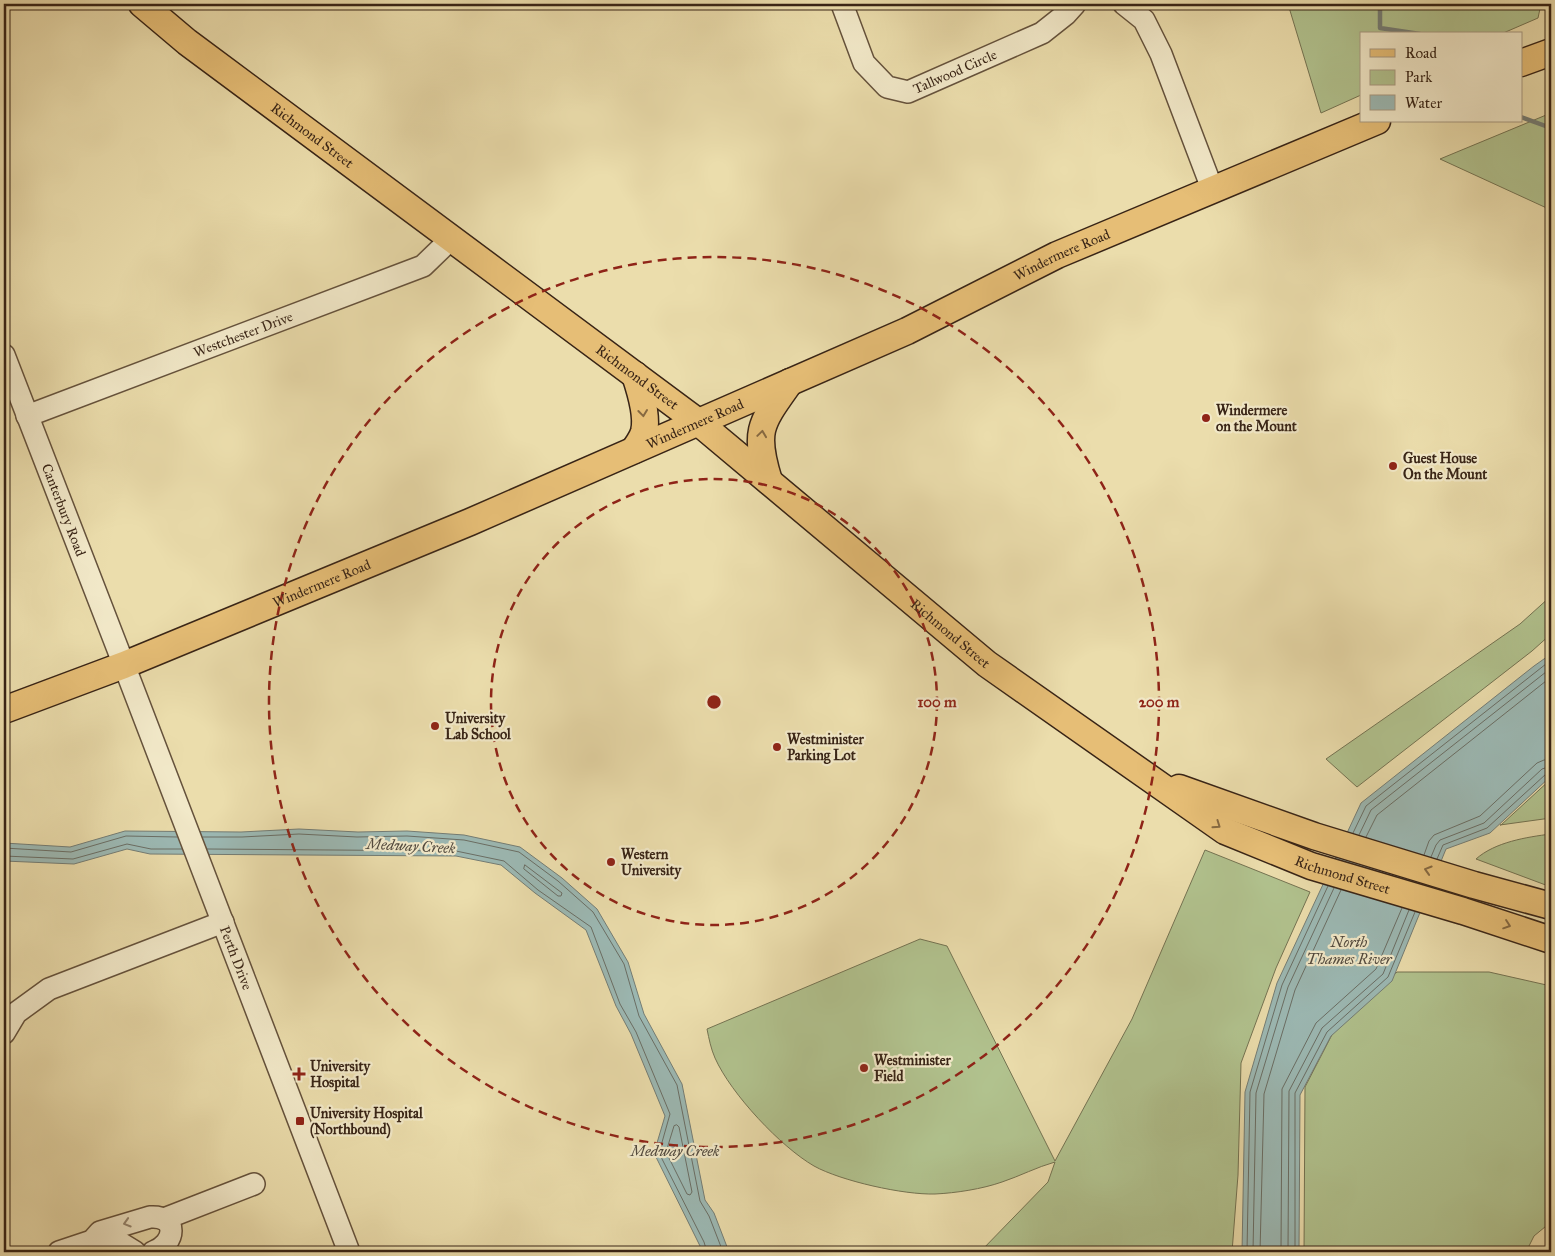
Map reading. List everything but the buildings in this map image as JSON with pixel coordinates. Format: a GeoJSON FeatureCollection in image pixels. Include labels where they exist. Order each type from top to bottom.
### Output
{"type":"FeatureCollection","features":[{"type":"Feature","properties":{"kind":"main road","name":"Richmond Street"},"geometry":{"type":"LineString","coordinates":[[142,4],[187,42],[698,422],[986,664],[1225,831],[1312,866],[1463,910],[1551,940]]}},
{"type":"Feature","properties":{"kind":"main road"},"geometry":{"type":"LineString","coordinates":[[1522,64],[1551,52]]}},
{"type":"Feature","properties":{"kind":"main road","name":"Windermere Road"},"geometry":{"type":"LineString","coordinates":[[4,710],[124,664],[470,522],[907,331],[1057,255],[1375,122]]}},
{"type":"Feature","properties":{"kind":"main road"},"geometry":{"type":"LineString","coordinates":[[634,450],[644,433],[645,425],[642,397],[635,375]]}},
{"type":"Feature","properties":{"kind":"main road"},"geometry":{"type":"LineString","coordinates":[[769,481],[762,459],[760,435],[770,410],[790,382]]}},
{"type":"Feature","properties":{"kind":"main road","name":"Richmond Street"},"geometry":{"type":"LineString","coordinates":[[1148,777],[1314,836],[1474,885],[1551,906]]}},
{"type":"Feature","properties":{"kind":"street","name":"Tallwood Circle"},"geometry":{"type":"LineString","coordinates":[[842,4],[864,63],[887,86],[908,92],[1042,33],[1066,14],[1075,4]]}},
{"type":"Feature","properties":{"kind":"street"},"geometry":{"type":"LineString","coordinates":[[1124,4],[1144,20],[1161,54],[1213,191]]}},
{"type":"Feature","properties":{"kind":"street","name":"Westchester Drive"},"geometry":{"type":"LineString","coordinates":[[27,416],[422,266],[452,238]]}},
{"type":"Feature","properties":{"kind":"street","name":"Canterbury Road"},"geometry":{"type":"LineString","coordinates":[[4,355],[124,664]]}},
{"type":"Feature","properties":{"kind":"street","name":"Perth Drive"},"geometry":{"type":"LineString","coordinates":[[124,664],[349,1252]]}},
{"type":"Feature","properties":{"kind":"street"},"geometry":{"type":"LineString","coordinates":[[4,1033],[16,1013],[49,989],[223,922]]}},
{"type":"Feature","properties":{"kind":"street"},"geometry":{"type":"LineString","coordinates":[[164,1219],[254,1184]]}},
{"type":"Feature","properties":{"kind":"street"},"geometry":{"type":"LineString","coordinates":[[92,1241],[100,1232],[157,1216],[169,1223],[172,1230],[165,1246],[153,1252]]}},
{"type":"Feature","properties":{"kind":"street"},"geometry":{"type":"LineString","coordinates":[[59,1252],[92,1241],[122,1244],[135,1252]]}},
{"type":"Feature","properties":{"kind":"green space"},"geometry":{"type":"Polygon","coordinates":[[[1288,4],[1541,4],[1538,18],[1506,32],[1360,32],[1360,95],[1321,113],[1288,4]]]}},
{"type":"Feature","properties":{"kind":"green space"},"geometry":{"type":"Polygon","coordinates":[[[1551,113],[1551,210],[1440,159],[1551,113]]]}},
{"type":"Feature","properties":{"kind":"green space"},"geometry":{"type":"Polygon","coordinates":[[[1551,596],[1551,634],[1532,651],[1357,787],[1326,759],[1520,624],[1551,596]]]}},
{"type":"Feature","properties":{"kind":"green space"},"geometry":{"type":"Polygon","coordinates":[[[1551,779],[1551,818],[1501,825],[1551,779]]]}},
{"type":"Feature","properties":{"kind":"green space"},"geometry":{"type":"Polygon","coordinates":[[[1551,834],[1551,887],[1476,859],[1492,848],[1502,844],[1551,834]]]}},
{"type":"Feature","properties":{"kind":"green space"},"geometry":{"type":"Polygon","coordinates":[[[1205,850],[1310,892],[1276,968],[1241,1063],[1238,1175],[1232,1252],[980,1252],[1048,1182],[1055,1162],[994,1184],[969,1190],[935,1194],[890,1190],[856,1182],[814,1166],[772,1133],[745,1103],[722,1072],[715,1058],[707,1029],[920,939],[947,946],[1055,1161],[1132,1019],[1205,850]]]}},
{"type":"Feature","properties":{"kind":"green space"},"geometry":{"type":"Polygon","coordinates":[[[1397,972],[1489,972],[1551,986],[1551,1222],[1534,1236],[1526,1252],[1304,1252],[1305,1087],[1336,1027],[1397,972]]]}},
{"type":"Feature","properties":{"kind":"water","name":"North Thames River"},"geometry":{"type":"Polygon","coordinates":[[[1551,654],[1551,776],[1490,833],[1446,849],[1392,981],[1331,1036],[1300,1095],[1299,1252],[1242,1252],[1245,1092],[1277,983],[1361,803],[1551,654]]]}},
{"type":"Feature","properties":{"kind":"water","name":"Medway Creek"},"geometry":{"type":"Polygon","coordinates":[[[299,829],[358,832],[407,831],[464,835],[520,847],[562,878],[597,909],[628,962],[644,1014],[682,1084],[705,1200],[714,1213],[729,1252],[703,1252],[654,1153],[665,1116],[631,1034],[616,1006],[586,930],[535,893],[501,865],[456,856],[150,854],[127,849],[74,864],[4,861],[4,843],[70,847],[125,831],[241,832],[299,829]]]}},
{"type":"Feature","properties":{"kind":"waterway"},"geometry":{"type":"LineString","coordinates":[[1380,4],[1380,28],[1407,32]]}},
{"type":"Feature","properties":{"kind":"waterway"},"geometry":{"type":"LineString","coordinates":[[1522,117],[1551,128]]}},
{"type":"Feature","properties":{"kind":"place","name":"Windermere on the Mount"},"geometry":{"type":"Point","coordinates":[1206,418]}},
{"type":"Feature","properties":{"kind":"place","name":"Guest House On the Mount"},"geometry":{"type":"Point","coordinates":[1393,466]}},
{"type":"Feature","properties":{"kind":"place","name":"University Lab School"},"geometry":{"type":"Point","coordinates":[435,726]}},
{"type":"Feature","properties":{"kind":"place","name":"Westminister Parking Lot"},"geometry":{"type":"Point","coordinates":[777,747]}},
{"type":"Feature","properties":{"kind":"place","name":"Western University"},"geometry":{"type":"Point","coordinates":[611,862]}},
{"type":"Feature","properties":{"kind":"place","name":"Westminister Field"},"geometry":{"type":"Point","coordinates":[864,1068]}},
{"type":"Feature","properties":{"kind":"place","name":"University Hospital"},"geometry":{"type":"Point","coordinates":[299,1074]}},
{"type":"Feature","properties":{"kind":"place","name":"University Hospital (Northbound)"},"geometry":{"type":"Point","coordinates":[300,1121]}}]}
